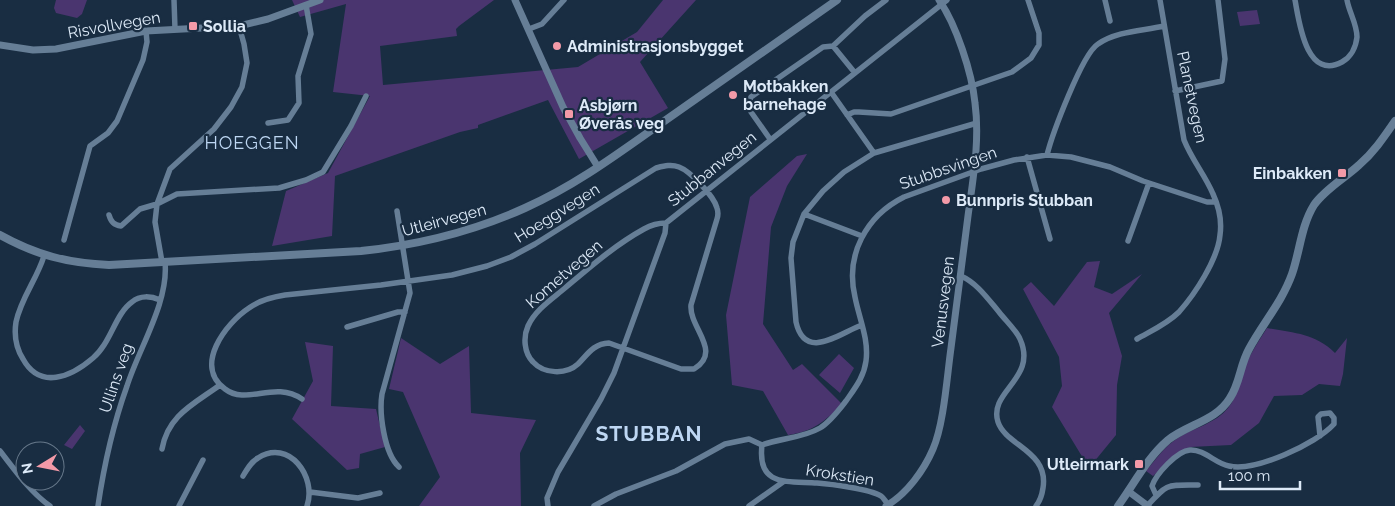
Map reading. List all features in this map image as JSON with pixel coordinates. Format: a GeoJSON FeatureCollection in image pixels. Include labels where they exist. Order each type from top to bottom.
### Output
{"type":"FeatureCollection","features":[{"type":"Feature","properties":{"kind":"main road","name":"Utleirvegen"},"geometry":{"type":"LineString","coordinates":[[0,234],[44,256],[90,264],[164,262],[361,251],[402,246],[463,232],[511,214],[556,193],[598,167],[836,0]]}},
{"type":"Feature","properties":{"kind":"main road"},"geometry":{"type":"LineString","coordinates":[[1118,506],[1150,459],[1166,442],[1177,434],[1213,416],[1230,398],[1249,350],[1276,309],[1288,285],[1306,222],[1315,204],[1369,156],[1395,121]]}},
{"type":"Feature","properties":{"kind":"street"},"geometry":{"type":"LineString","coordinates":[[174,0],[175,29]]}},
{"type":"Feature","properties":{"kind":"street","name":"Risvollvegen"},"geometry":{"type":"LineString","coordinates":[[0,45],[33,50],[56,49],[146,31],[240,26],[268,20],[320,0]]}},
{"type":"Feature","properties":{"kind":"street"},"geometry":{"type":"LineString","coordinates":[[515,0],[563,107],[598,167]]}},
{"type":"Feature","properties":{"kind":"street"},"geometry":{"type":"LineString","coordinates":[[529,29],[542,24],[564,0]]}},
{"type":"Feature","properties":{"kind":"street"},"geometry":{"type":"LineString","coordinates":[[770,139],[751,112],[749,102],[752,97],[815,52],[823,47],[833,46],[865,16],[886,0]]}},
{"type":"Feature","properties":{"kind":"street"},"geometry":{"type":"LineString","coordinates":[[847,115],[854,112],[891,114],[1012,72],[1031,58],[1039,45],[1039,33],[1028,0]]}},
{"type":"Feature","properties":{"kind":"street"},"geometry":{"type":"LineString","coordinates":[[1105,0],[1110,21]]}},
{"type":"Feature","properties":{"kind":"street","name":"Planetvegen"},"geometry":{"type":"LineString","coordinates":[[1137,339],[1179,312],[1204,276],[1216,253],[1221,222],[1216,202],[1184,140],[1160,0]]}},
{"type":"Feature","properties":{"kind":"street"},"geometry":{"type":"LineString","coordinates":[[1175,91],[1222,81],[1225,59],[1218,0]]}},
{"type":"Feature","properties":{"kind":"street"},"geometry":{"type":"LineString","coordinates":[[1295,0],[1302,37],[1307,49],[1318,62],[1332,65],[1341,63],[1349,57],[1356,42],[1356,29],[1347,0]]}},
{"type":"Feature","properties":{"kind":"street","name":"Venusvegen"},"geometry":{"type":"LineString","coordinates":[[890,505],[904,493],[927,461],[934,447],[941,419],[977,144],[973,86],[951,20],[942,1]]}},
{"type":"Feature","properties":{"kind":"street","name":"Stubbanvegen"},"geometry":{"type":"LineString","coordinates":[[548,506],[547,498],[558,472],[601,399],[623,348],[665,233],[666,222],[707,192],[942,1]]}},
{"type":"Feature","properties":{"kind":"street"},"geometry":{"type":"LineString","coordinates":[[268,123],[288,120],[299,103],[298,76],[312,34],[306,5]]}},
{"type":"Feature","properties":{"kind":"street","name":"Ullins veg"},"geometry":{"type":"LineString","coordinates":[[98,506],[107,457],[120,406],[160,300],[165,280],[164,262],[155,222],[157,204],[170,169],[214,128],[231,107],[242,87],[247,63],[240,26]]}},
{"type":"Feature","properties":{"kind":"street"},"geometry":{"type":"LineString","coordinates":[[1047,155],[1065,106],[1086,58],[1095,45],[1118,34],[1164,26]]}},
{"type":"Feature","properties":{"kind":"street"},"geometry":{"type":"LineString","coordinates":[[64,240],[90,146],[108,133],[117,121],[143,60],[147,42],[146,31]]}},
{"type":"Feature","properties":{"kind":"street"},"geometry":{"type":"LineString","coordinates":[[833,46],[855,73]]}},
{"type":"Feature","properties":{"kind":"street"},"geometry":{"type":"LineString","coordinates":[[831,92],[874,153]]}},
{"type":"Feature","properties":{"kind":"street"},"geometry":{"type":"LineString","coordinates":[[109,216],[115,225],[121,226],[140,208],[157,204],[177,194],[279,188],[306,180],[323,172],[351,126],[366,96]]}},
{"type":"Feature","properties":{"kind":"street"},"geometry":{"type":"LineString","coordinates":[[862,325],[832,339],[820,342],[809,341],[799,332],[796,322],[792,251],[795,236],[804,214],[822,190],[874,153],[977,123]]}},
{"type":"Feature","properties":{"kind":"street","name":"Stubbsvingen"},"geometry":{"type":"LineString","coordinates":[[762,445],[776,440],[803,435],[821,428],[842,406],[862,378],[866,360],[866,339],[854,296],[852,275],[855,254],[862,236],[878,214],[893,202],[981,169],[1027,157],[1047,155],[1071,157],[1110,167],[1149,183],[1207,202],[1216,202]]}},
{"type":"Feature","properties":{"kind":"street"},"geometry":{"type":"LineString","coordinates":[[1027,157],[1050,239]]}},
{"type":"Feature","properties":{"kind":"street","name":"Hoeggvegen"},"geometry":{"type":"LineString","coordinates":[[220,386],[212,368],[214,352],[228,326],[251,306],[264,300],[285,295],[452,275],[487,266],[520,253],[656,168],[669,166],[683,169],[707,192]]}},
{"type":"Feature","properties":{"kind":"street"},"geometry":{"type":"LineString","coordinates":[[1128,241],[1149,183]]}},
{"type":"Feature","properties":{"kind":"street","name":"Kometvegen"},"geometry":{"type":"LineString","coordinates":[[666,222],[646,228],[602,257],[539,310],[527,327],[525,337],[528,355],[533,362],[548,371],[568,370],[577,364],[588,352],[602,344],[608,343],[686,370],[697,367],[704,358],[705,342],[694,322],[691,311],[718,220],[717,208],[707,192]]}},
{"type":"Feature","properties":{"kind":"street"},"geometry":{"type":"LineString","coordinates":[[397,211],[410,293],[382,394],[380,409],[390,453],[399,466]]}},
{"type":"Feature","properties":{"kind":"street"},"geometry":{"type":"LineString","coordinates":[[804,214],[862,236]]}},
{"type":"Feature","properties":{"kind":"street"},"geometry":{"type":"LineString","coordinates":[[44,256],[20,308],[16,332],[20,355],[30,370],[39,377],[54,378],[78,369],[102,349],[124,309],[130,303],[146,297],[160,300]]}},
{"type":"Feature","properties":{"kind":"street"},"geometry":{"type":"LineString","coordinates":[[961,276],[968,279],[983,294],[1022,342],[1025,358],[1021,371],[1000,401],[997,409],[999,424],[1003,430],[1030,454],[1042,472],[1044,481],[1039,502],[1036,506]]}},
{"type":"Feature","properties":{"kind":"street"},"geometry":{"type":"LineString","coordinates":[[347,327],[398,312],[405,312]]}},
{"type":"Feature","properties":{"kind":"street"},"geometry":{"type":"LineString","coordinates":[[162,449],[166,433],[175,419],[220,386],[236,395],[276,390],[302,399]]}},
{"type":"Feature","properties":{"kind":"street"},"geometry":{"type":"LineString","coordinates":[[1156,495],[1152,486],[1155,477],[1176,457],[1190,450],[1201,453],[1222,465],[1241,467],[1258,464],[1286,454],[1320,436]]}},
{"type":"Feature","properties":{"kind":"street"},"geometry":{"type":"LineString","coordinates":[[594,506],[606,499],[676,471],[725,444],[749,440],[762,445]]}},
{"type":"Feature","properties":{"kind":"street","name":"Krokstien"},"geometry":{"type":"LineString","coordinates":[[762,445],[761,456],[764,470],[772,477],[783,482],[817,483],[853,488],[882,496],[890,505]]}},
{"type":"Feature","properties":{"kind":"street"},"geometry":{"type":"LineString","coordinates":[[0,451],[21,478],[50,506]]}},
{"type":"Feature","properties":{"kind":"street"},"geometry":{"type":"LineString","coordinates":[[243,476],[258,458],[270,453],[280,453],[293,459],[302,469],[308,480],[310,492],[307,506]]}},
{"type":"Feature","properties":{"kind":"street"},"geometry":{"type":"LineString","coordinates":[[178,506],[203,460]]}},
{"type":"Feature","properties":{"kind":"street","name":"Krokstien"},"geometry":{"type":"LineString","coordinates":[[749,506],[783,482]]}},
{"type":"Feature","properties":{"kind":"street"},"geometry":{"type":"LineString","coordinates":[[1128,491],[1147,506],[1162,489],[1168,486],[1198,485]]}},
{"type":"Feature","properties":{"kind":"street"},"geometry":{"type":"LineString","coordinates":[[310,492],[354,498],[380,493]]}},
{"type":"Feature","properties":{"kind":"street"},"geometry":{"type":"LineString","coordinates":[[606,499],[608,506]]}},
{"type":"Feature","properties":{"kind":"shaded area"},"geometry":{"type":"Polygon","coordinates":[[[56,0],[87,0],[82,14],[77,18],[56,13],[54,8],[56,0]]]}},
{"type":"Feature","properties":{"kind":"shaded area"},"geometry":{"type":"Polygon","coordinates":[[[292,0],[494,0],[459,26],[456,29],[457,36],[380,46],[383,85],[578,67],[637,32],[663,0],[696,0],[640,62],[668,108],[579,159],[548,100],[478,125],[478,128],[460,132],[335,176],[332,236],[272,246],[286,191],[328,173],[370,96],[333,92],[346,4],[300,17],[292,0]]]}},
{"type":"Feature","properties":{"kind":"shaded area"},"geometry":{"type":"Polygon","coordinates":[[[1257,10],[1260,24],[1240,26],[1237,12],[1257,10]]]}},
{"type":"Feature","properties":{"kind":"shaded area"},"geometry":{"type":"Polygon","coordinates":[[[807,154],[787,186],[771,227],[763,324],[793,370],[802,364],[842,404],[818,425],[805,431],[788,435],[763,391],[732,385],[726,315],[750,197],[797,156],[807,154]]]}},
{"type":"Feature","properties":{"kind":"shaded area"},"geometry":{"type":"Polygon","coordinates":[[[1100,261],[1094,287],[1112,294],[1142,274],[1109,313],[1122,356],[1117,385],[1116,435],[1089,468],[1052,407],[1062,386],[1059,357],[1023,289],[1031,282],[1054,306],[1087,262],[1100,261]]]}},
{"type":"Feature","properties":{"kind":"shaded area"},"geometry":{"type":"Polygon","coordinates":[[[1267,328],[1312,338],[1320,341],[1335,353],[1347,338],[1340,386],[1319,384],[1302,395],[1274,396],[1259,423],[1231,445],[1190,447],[1173,458],[1153,476],[1146,471],[1173,441],[1211,422],[1228,408],[1236,394],[1249,358],[1267,328]]]}},
{"type":"Feature","properties":{"kind":"shaded area"},"geometry":{"type":"Polygon","coordinates":[[[401,338],[440,364],[469,346],[471,413],[536,420],[520,453],[521,506],[419,506],[440,477],[403,392],[389,389],[401,338]]]}},
{"type":"Feature","properties":{"kind":"shaded area"},"geometry":{"type":"Polygon","coordinates":[[[305,342],[333,346],[331,406],[376,409],[385,447],[360,454],[359,468],[347,470],[292,419],[313,381],[305,342]]]}},
{"type":"Feature","properties":{"kind":"shaded area"},"geometry":{"type":"Polygon","coordinates":[[[839,354],[854,368],[840,393],[819,375],[839,354]]]}},
{"type":"Feature","properties":{"kind":"shaded area"},"geometry":{"type":"Polygon","coordinates":[[[80,425],[85,431],[72,449],[65,444],[80,425]]]}},
{"type":"Feature","properties":{"kind":"place","name":"Sollia"},"geometry":{"type":"Point","coordinates":[193,26]}},
{"type":"Feature","properties":{"kind":"place","name":"Administrasjonsbygget"},"geometry":{"type":"Point","coordinates":[557,46]}},
{"type":"Feature","properties":{"kind":"place","name":"Motbakken barnehage"},"geometry":{"type":"Point","coordinates":[733,95]}},
{"type":"Feature","properties":{"kind":"place","name":"Asbjørn Øverås veg"},"geometry":{"type":"Point","coordinates":[569,114]}},
{"type":"Feature","properties":{"kind":"place","name":"Einbakken"},"geometry":{"type":"Point","coordinates":[1342,173]}},
{"type":"Feature","properties":{"kind":"place","name":"Bunnpris Stubban"},"geometry":{"type":"Point","coordinates":[946,200]}},
{"type":"Feature","properties":{"kind":"place","name":"Utleirmark"},"geometry":{"type":"Point","coordinates":[1139,464]}},
{"type":"Feature","properties":{"kind":"district","name":"HOEGGEN"},"geometry":{"type":"Point","coordinates":[252,142]}},
{"type":"Feature","properties":{"kind":"district","name":"STUBBAN"},"geometry":{"type":"Point","coordinates":[649,433]}}]}
